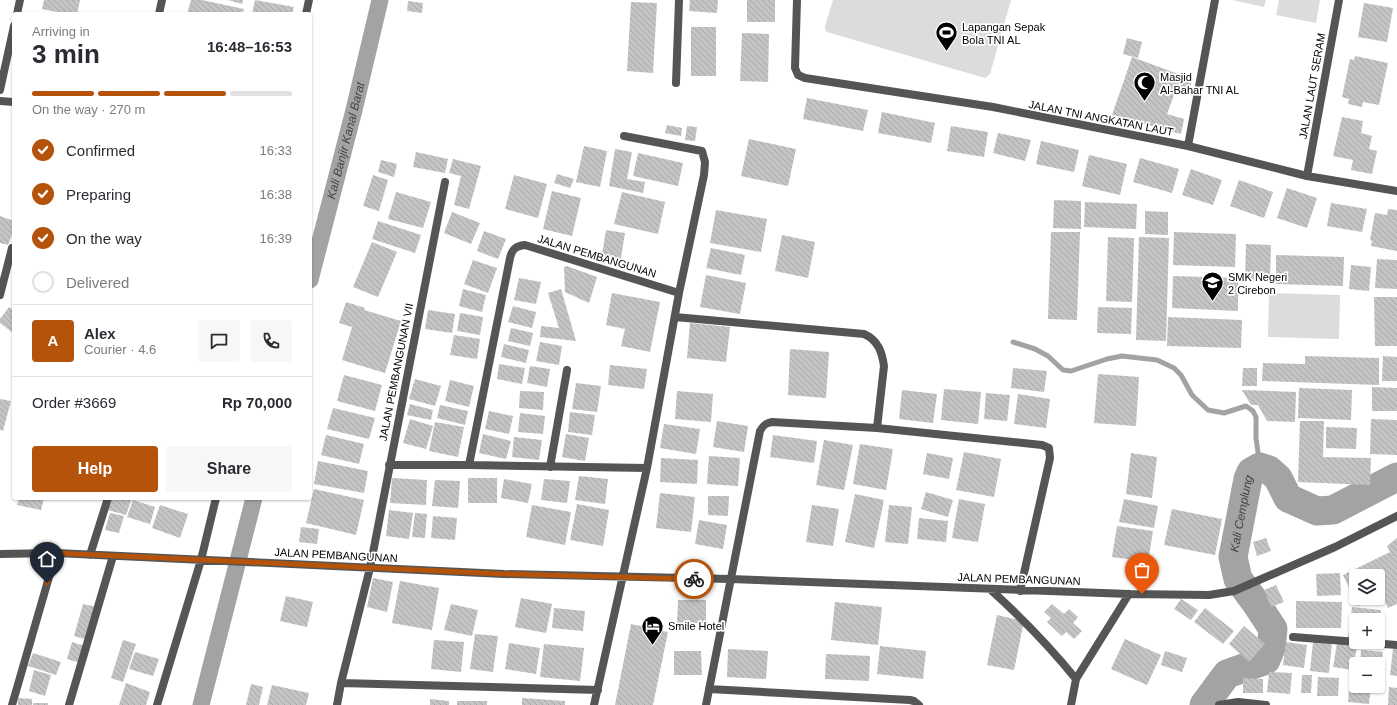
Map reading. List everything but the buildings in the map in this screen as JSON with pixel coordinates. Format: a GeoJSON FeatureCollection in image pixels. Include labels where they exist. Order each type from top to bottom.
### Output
{"type":"FeatureCollection","features":[{"type":"Feature","properties":{"kind":"street"},"geometry":{"type":"LineString","coordinates":[[17,12],[20,0]]}},
{"type":"Feature","properties":{"kind":"street"},"geometry":{"type":"LineString","coordinates":[[159,12],[162,0]]}},
{"type":"Feature","properties":{"kind":"street"},"geometry":{"type":"LineString","coordinates":[[306,12],[309,0]]}},
{"type":"Feature","properties":{"kind":"street"},"geometry":{"type":"LineString","coordinates":[[676,83],[679,0]]}},
{"type":"Feature","properties":{"kind":"street","name":"JALAN TNI ANGKATAN LAUT"},"geometry":{"type":"LineString","coordinates":[[797,0],[795,68],[798,75],[813,79],[993,107],[1188,146],[1307,176],[1397,191]]}},
{"type":"Feature","properties":{"kind":"street"},"geometry":{"type":"LineString","coordinates":[[1188,146],[1215,0]]}},
{"type":"Feature","properties":{"kind":"street","name":"JALAN LAUT SERAM"},"geometry":{"type":"LineString","coordinates":[[1307,176],[1339,0]]}},
{"type":"Feature","properties":{"kind":"street"},"geometry":{"type":"LineString","coordinates":[[0,90],[12,35]]}},
{"type":"Feature","properties":{"kind":"street"},"geometry":{"type":"LineString","coordinates":[[0,101],[12,102]]}},
{"type":"Feature","properties":{"kind":"street"},"geometry":{"type":"LineString","coordinates":[[594,705],[646,468],[679,293],[704,175],[705,162],[702,152],[624,136]]}},
{"type":"Feature","properties":{"kind":"street","name":"JALAN PEMBANGUNAN VII"},"geometry":{"type":"LineString","coordinates":[[337,705],[341,683],[370,568],[445,182]]}},
{"type":"Feature","properties":{"kind":"street","name":"JALAN PEMBANGUNAN"},"geometry":{"type":"LineString","coordinates":[[469,465],[510,258],[514,248],[525,245],[679,293]]}},
{"type":"Feature","properties":{"kind":"street"},"geometry":{"type":"LineString","coordinates":[[0,294],[12,248]]}},
{"type":"Feature","properties":{"kind":"street"},"geometry":{"type":"LineString","coordinates":[[675,317],[864,334],[870,337],[878,346],[883,358],[884,366],[877,428]]}},
{"type":"Feature","properties":{"kind":"street"},"geometry":{"type":"LineString","coordinates":[[550,467],[567,370]]}},
{"type":"Feature","properties":{"kind":"street"},"geometry":{"type":"LineString","coordinates":[[706,705],[760,431],[767,423],[772,422],[877,428],[1042,445],[1049,448],[1050,458],[1020,591]]}},
{"type":"Feature","properties":{"kind":"street"},"geometry":{"type":"LineString","coordinates":[[389,465],[646,468]]}},
{"type":"Feature","properties":{"kind":"street"},"geometry":{"type":"LineString","coordinates":[[90,555],[107,500]]}},
{"type":"Feature","properties":{"kind":"street"},"geometry":{"type":"LineString","coordinates":[[156,705],[201,560],[216,500]]}},
{"type":"Feature","properties":{"kind":"street","name":"JALAN PEMBANGUNAN"},"geometry":{"type":"LineString","coordinates":[[0,554],[56,553],[504,574],[731,580],[1020,591],[1209,595],[1234,591],[1278,573],[1397,516]]}},
{"type":"Feature","properties":{"kind":"street"},"geometry":{"type":"LineString","coordinates":[[12,705],[56,553]]}},
{"type":"Feature","properties":{"kind":"street"},"geometry":{"type":"LineString","coordinates":[[69,705],[113,556]]}},
{"type":"Feature","properties":{"kind":"street"},"geometry":{"type":"LineString","coordinates":[[991,590],[1019,615],[1076,679]]}},
{"type":"Feature","properties":{"kind":"street"},"geometry":{"type":"LineString","coordinates":[[1071,705],[1076,679],[1129,594]]}},
{"type":"Feature","properties":{"kind":"street"},"geometry":{"type":"LineString","coordinates":[[1293,637],[1397,645]]}},
{"type":"Feature","properties":{"kind":"street"},"geometry":{"type":"LineString","coordinates":[[341,683],[598,690]]}},
{"type":"Feature","properties":{"kind":"street"},"geometry":{"type":"LineString","coordinates":[[709,689],[910,700],[919,705]]}},
{"type":"Feature","properties":{"kind":"street"},"geometry":{"type":"LineString","coordinates":[[1219,705],[1238,702],[1266,705]]}},
{"type":"Feature","properties":{"kind":"shaded area","name":"Lapangan Sepak Bola TNI AL"},"geometry":{"type":"Polygon","coordinates":[[[833,0],[1011,0],[990,74],[985,78],[827,32],[825,26],[833,0]]]}},
{"type":"Feature","properties":{"kind":"shaded area"},"geometry":{"type":"Polygon","coordinates":[[[1232,0],[1266,0],[1264,7],[1232,0]]]}},
{"type":"Feature","properties":{"kind":"shaded area"},"geometry":{"type":"Polygon","coordinates":[[[1279,0],[1320,0],[1316,23],[1276,15],[1279,0]]]}},
{"type":"Feature","properties":{"kind":"shaded area"},"geometry":{"type":"Polygon","coordinates":[[[1269,293],[1340,295],[1339,339],[1268,337],[1269,293]]]}},
{"type":"Feature","properties":{"kind":"waterway","name":"Kali Banjir Kanal Barat"},"geometry":{"type":"LineString","coordinates":[[312,272],[354,110],[380,0]]}},
{"type":"Feature","properties":{"kind":"waterway"},"geometry":{"type":"LineString","coordinates":[[1013,342],[1035,349],[1048,356],[1063,370],[1071,371],[1107,359],[1122,356],[1157,360],[1174,368],[1181,375],[1192,395],[1208,410],[1224,413],[1246,406],[1253,411],[1256,417],[1256,438],[1260,467]]}},
{"type":"Feature","properties":{"kind":"waterway","name":"Kali Cemplung"},"geometry":{"type":"LineString","coordinates":[[1204,705],[1227,674],[1266,660],[1271,648],[1273,629],[1238,579],[1233,557],[1248,479],[1251,472],[1260,467],[1269,470],[1278,478],[1288,498],[1317,511],[1333,510],[1397,477]]}},
{"type":"Feature","properties":{"kind":"waterway","name":"Kali Banjir Kanal Barat"},"geometry":{"type":"LineString","coordinates":[[201,705],[253,500]]}},
{"type":"Feature","properties":{"kind":"way so far"},"geometry":{"type":"LineString","coordinates":[[694,579],[1142,594]]}},
{"type":"Feature","properties":{"kind":"place","name":"Lapangan Sepak Bola TNI AL"},"geometry":{"type":"Point","coordinates":[947,52]}},
{"type":"Feature","properties":{"kind":"place","name":"Masjid Al-Bahar TNI AL"},"geometry":{"type":"Point","coordinates":[1144,102]}},
{"type":"Feature","properties":{"kind":"place","name":"SMK Negeri 2 Cirebon"},"geometry":{"type":"Point","coordinates":[1213,302]}},
{"type":"Feature","properties":{"kind":"place","name":"Smile Hotel"},"geometry":{"type":"Point","coordinates":[653,646]}},
{"type":"Feature","properties":{"kind":"route"},"geometry":{"type":"LineString","coordinates":[[47,583],[56,553],[504,574],[694,579]]}}]}
